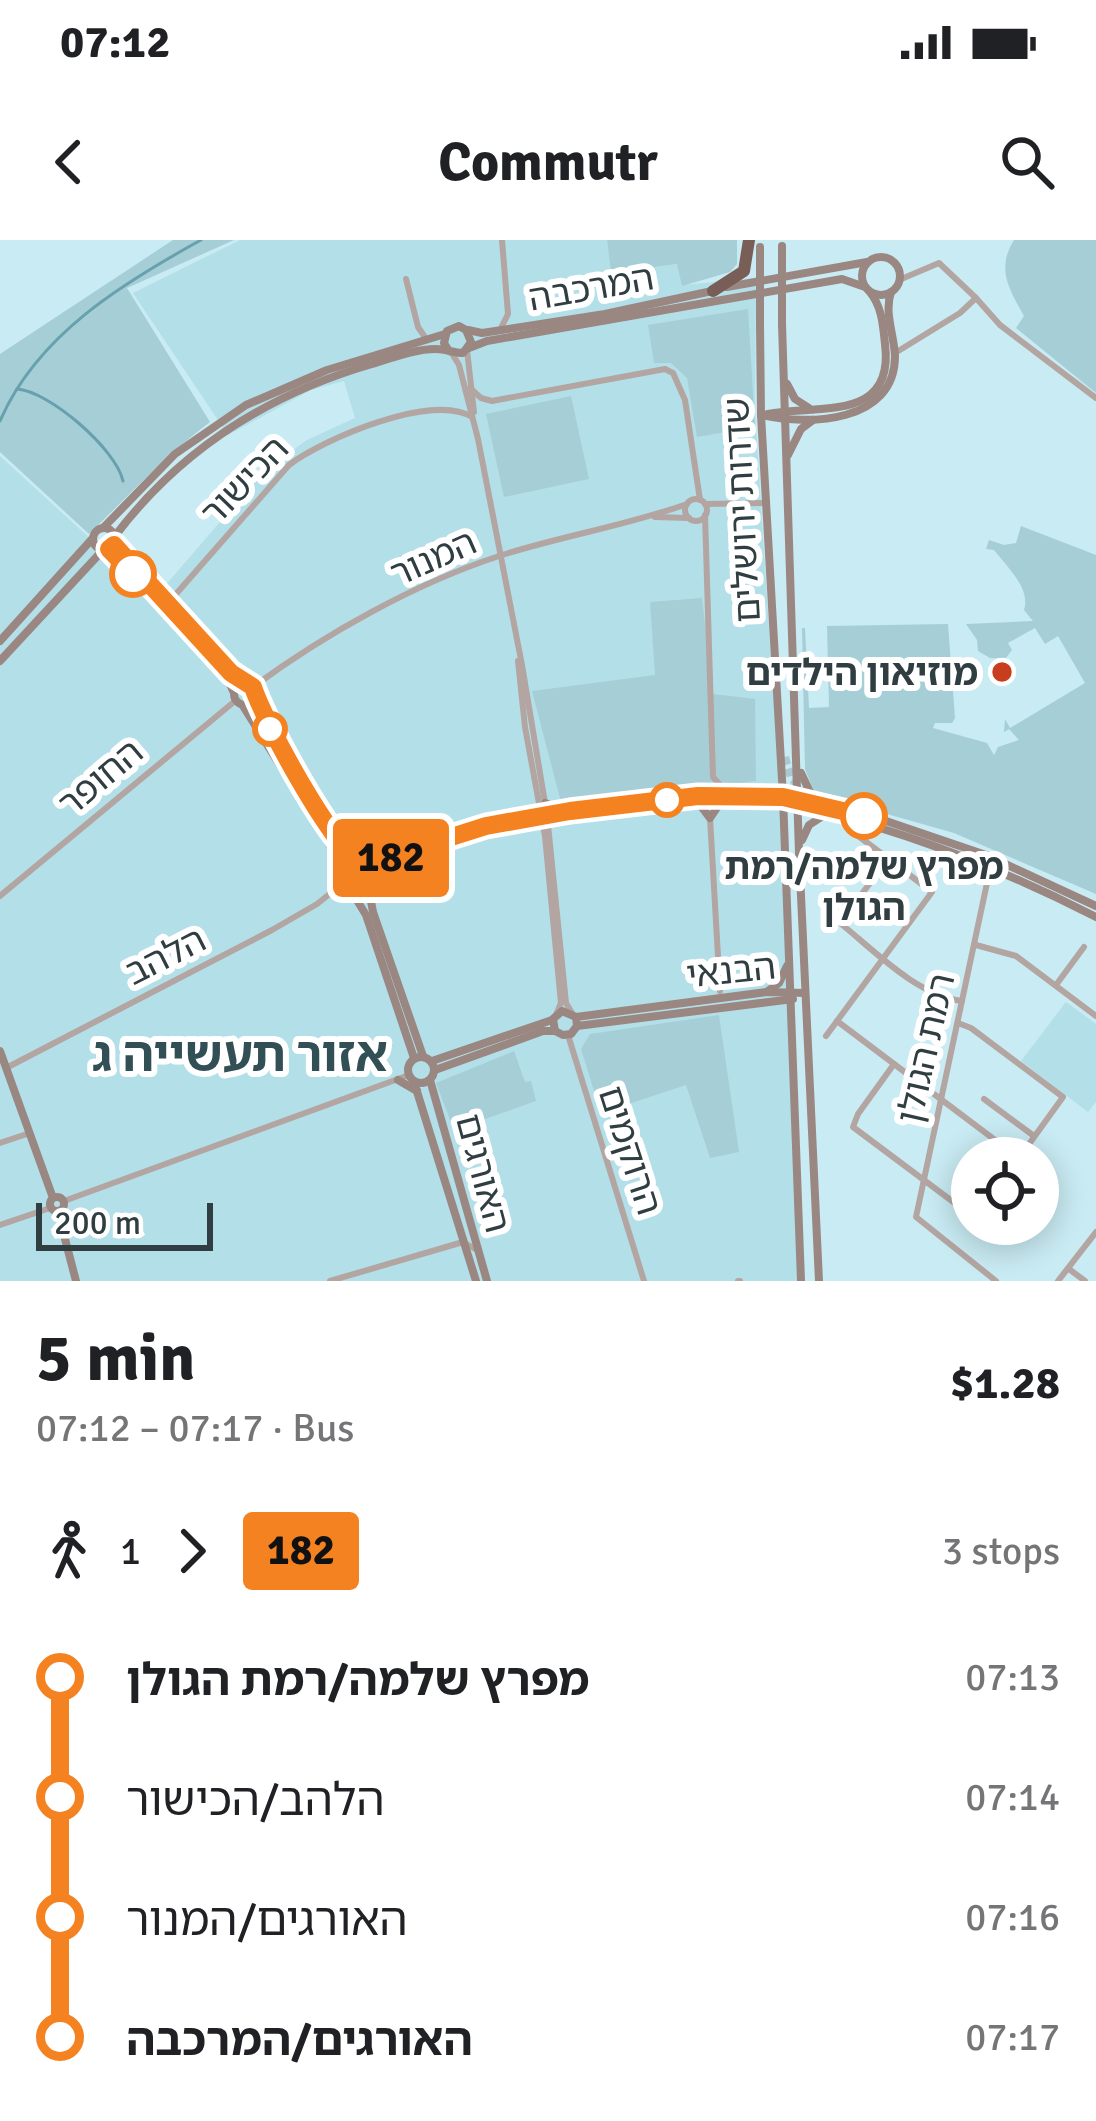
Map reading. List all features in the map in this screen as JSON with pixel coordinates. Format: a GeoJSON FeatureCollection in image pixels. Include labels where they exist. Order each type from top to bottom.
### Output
{"type":"FeatureCollection","features":[{"type":"Feature","properties":{"kind":"highway"},"geometry":{"type":"LineString","coordinates":[[713,291],[744,271],[756,242]]}},
{"type":"Feature","properties":{"kind":"street"},"geometry":{"type":"LineString","coordinates":[[498,331],[508,314],[502,240]]}},
{"type":"Feature","properties":{"kind":"street","name":"שדרות ירושלים"},"geometry":{"type":"LineString","coordinates":[[756,242],[761,416],[783,753],[801,1281]]}},
{"type":"Feature","properties":{"kind":"street","name":"שדרות ירושלים"},"geometry":{"type":"LineString","coordinates":[[782,243],[799,853],[819,1281]]}},
{"type":"Feature","properties":{"kind":"street"},"geometry":{"type":"LineString","coordinates":[[788,457],[801,429],[816,414],[862,400],[884,377],[881,315],[861,276],[867,262],[887,257],[897,265],[899,280]]}},
{"type":"Feature","properties":{"kind":"street","name":"המרכבה"},"geometry":{"type":"LineString","coordinates":[[466,330],[523,327],[867,262]]}},
{"type":"Feature","properties":{"kind":"street"},"geometry":{"type":"LineString","coordinates":[[761,416],[856,412],[878,400],[891,380],[895,353],[888,311],[892,292],[899,280],[939,263],[1000,325],[1096,398]]}},
{"type":"Feature","properties":{"kind":"street"},"geometry":{"type":"LineString","coordinates":[[406,279],[418,327],[430,341]]}},
{"type":"Feature","properties":{"kind":"street","name":"המרכבה"},"geometry":{"type":"LineString","coordinates":[[467,349],[487,341],[826,281],[849,279],[867,289]]}},
{"type":"Feature","properties":{"kind":"street"},"geometry":{"type":"LineString","coordinates":[[867,289],[880,295],[892,292]]}},
{"type":"Feature","properties":{"kind":"street"},"geometry":{"type":"LineString","coordinates":[[895,353],[976,298]]}},
{"type":"Feature","properties":{"kind":"street"},"geometry":{"type":"LineString","coordinates":[[508,314],[523,327]]}},
{"type":"Feature","properties":{"kind":"street"},"geometry":{"type":"LineString","coordinates":[[0,641],[96,530],[175,454],[233,412],[302,378],[430,341],[454,326],[466,330],[471,337],[467,389],[518,651],[525,727],[542,803],[540,821],[547,836],[566,1003],[575,1019]]}},
{"type":"Feature","properties":{"kind":"street"},"geometry":{"type":"LineString","coordinates":[[408,347],[418,327]]}},
{"type":"Feature","properties":{"kind":"street"},"geometry":{"type":"LineString","coordinates":[[445,334],[444,343],[467,389],[492,401],[665,369],[680,381],[704,544],[713,777],[699,801]]}},
{"type":"Feature","properties":{"kind":"street"},"geometry":{"type":"LineString","coordinates":[[0,661],[182,463],[249,414],[333,376],[418,352],[467,349]]}},
{"type":"Feature","properties":{"kind":"street"},"geometry":{"type":"LineString","coordinates":[[784,377],[795,399],[816,414]]}},
{"type":"Feature","properties":{"kind":"street"},"geometry":{"type":"LineString","coordinates":[[447,409],[459,404],[467,389]]}},
{"type":"Feature","properties":{"kind":"street"},"geometry":{"type":"LineString","coordinates":[[473,419],[492,401]]}},
{"type":"Feature","properties":{"kind":"street"},"geometry":{"type":"LineString","coordinates":[[447,409],[473,419]]}},
{"type":"Feature","properties":{"kind":"street","name":"הכישור"},"geometry":{"type":"LineString","coordinates":[[169,602],[289,464],[310,449],[339,434],[447,409]]}},
{"type":"Feature","properties":{"kind":"street"},"geometry":{"type":"LineString","coordinates":[[757,501],[768,485]]}},
{"type":"Feature","properties":{"kind":"street","name":"המנור"},"geometry":{"type":"LineString","coordinates":[[252,689],[333,634],[444,577],[501,556],[699,506],[757,501],[769,506]]}},
{"type":"Feature","properties":{"kind":"street"},"geometry":{"type":"LineString","coordinates":[[692,519],[699,506]]}},
{"type":"Feature","properties":{"kind":"street"},"geometry":{"type":"LineString","coordinates":[[692,519],[699,506]]}},
{"type":"Feature","properties":{"kind":"street","name":"המנור"},"geometry":{"type":"LineString","coordinates":[[652,517],[692,519]]}},
{"type":"Feature","properties":{"kind":"street"},"geometry":{"type":"LineString","coordinates":[[692,519],[704,544]]}},
{"type":"Feature","properties":{"kind":"street"},"geometry":{"type":"LineString","coordinates":[[104,527],[110,545],[226,676],[338,858],[342,879],[352,892],[382,871],[488,834],[564,816],[729,795],[898,825],[1096,906]]}},
{"type":"Feature","properties":{"kind":"street"},"geometry":{"type":"LineString","coordinates":[[92,538],[95,546],[110,545],[169,602],[231,673],[252,689],[262,715],[334,833],[361,864]]}},
{"type":"Feature","properties":{"kind":"street"},"geometry":{"type":"LineString","coordinates":[[237,699],[252,689]]}},
{"type":"Feature","properties":{"kind":"street"},"geometry":{"type":"LineString","coordinates":[[237,699],[251,704],[252,689]]}},
{"type":"Feature","properties":{"kind":"street","name":"החופר"},"geometry":{"type":"LineString","coordinates":[[0,896],[237,699]]}},
{"type":"Feature","properties":{"kind":"street"},"geometry":{"type":"LineString","coordinates":[[699,801],[757,800],[776,782],[783,753]]}},
{"type":"Feature","properties":{"kind":"street"},"geometry":{"type":"LineString","coordinates":[[796,755],[805,786],[831,812],[992,864],[1096,917]]}},
{"type":"Feature","properties":{"kind":"street"},"geometry":{"type":"LineString","coordinates":[[713,777],[729,795]]}},
{"type":"Feature","properties":{"kind":"street"},"geometry":{"type":"LineString","coordinates":[[757,800],[784,828]]}},
{"type":"Feature","properties":{"kind":"street"},"geometry":{"type":"LineString","coordinates":[[699,801],[710,818],[720,995]]}},
{"type":"Feature","properties":{"kind":"street"},"geometry":{"type":"LineString","coordinates":[[542,803],[564,816]]}},
{"type":"Feature","properties":{"kind":"street"},"geometry":{"type":"LineString","coordinates":[[542,803],[540,821],[547,836],[561,1003],[555,1030]]}},
{"type":"Feature","properties":{"kind":"street"},"geometry":{"type":"LineString","coordinates":[[710,818],[720,803]]}},
{"type":"Feature","properties":{"kind":"street"},"geometry":{"type":"LineString","coordinates":[[799,853],[805,831],[831,812]]}},
{"type":"Feature","properties":{"kind":"street"},"geometry":{"type":"LineString","coordinates":[[547,836],[564,816]]}},
{"type":"Feature","properties":{"kind":"street"},"geometry":{"type":"LineString","coordinates":[[342,879],[348,866],[486,826],[540,821]]}},
{"type":"Feature","properties":{"kind":"street"},"geometry":{"type":"LineString","coordinates":[[826,1036],[932,892],[857,836]]}},
{"type":"Feature","properties":{"kind":"street"},"geometry":{"type":"LineString","coordinates":[[888,859],[840,923],[936,995],[962,1001]]}},
{"type":"Feature","properties":{"kind":"street","name":"האורגים"},"geometry":{"type":"LineString","coordinates":[[361,864],[427,1065],[476,1281]]}},
{"type":"Feature","properties":{"kind":"street","name":"רמת הגולן"},"geometry":{"type":"LineString","coordinates":[[923,1179],[992,864]]}},
{"type":"Feature","properties":{"kind":"street","name":"הלהב"},"geometry":{"type":"LineString","coordinates":[[8,1067],[272,930],[317,904],[342,879]]}},
{"type":"Feature","properties":{"kind":"street","name":"האורגים"},"geometry":{"type":"LineString","coordinates":[[352,892],[366,915],[427,1065]]}},
{"type":"Feature","properties":{"kind":"street"},"geometry":{"type":"LineString","coordinates":[[976,945],[1007,951],[1096,1016]]}},
{"type":"Feature","properties":{"kind":"street"},"geometry":{"type":"LineString","coordinates":[[1056,985],[1084,947]]}},
{"type":"Feature","properties":{"kind":"street"},"geometry":{"type":"LineString","coordinates":[[790,958],[768,997],[782,1007],[792,1025]]}},
{"type":"Feature","properties":{"kind":"street","name":"הבנאי"},"geometry":{"type":"LineString","coordinates":[[575,1019],[805,993]]}},
{"type":"Feature","properties":{"kind":"street","name":"הבנאי"},"geometry":{"type":"LineString","coordinates":[[575,1019],[720,995],[768,997]]}},
{"type":"Feature","properties":{"kind":"street"},"geometry":{"type":"LineString","coordinates":[[0,1225],[411,1078],[427,1065],[542,1026],[562,1011],[575,1019]]}},
{"type":"Feature","properties":{"kind":"street"},"geometry":{"type":"LineString","coordinates":[[411,1078],[408,1066],[427,1065],[543,1031],[568,1035],[575,1019]]}},
{"type":"Feature","properties":{"kind":"street"},"geometry":{"type":"LineString","coordinates":[[837,1021],[991,1137]]}},
{"type":"Feature","properties":{"kind":"street"},"geometry":{"type":"LineString","coordinates":[[958,1023],[1063,1097],[1034,1137],[984,1099]]}},
{"type":"Feature","properties":{"kind":"street","name":"הרוקמים"},"geometry":{"type":"LineString","coordinates":[[568,1035],[644,1281]]}},
{"type":"Feature","properties":{"kind":"street"},"geometry":{"type":"LineString","coordinates":[[0,1052],[56,1205],[76,1281]]}},
{"type":"Feature","properties":{"kind":"street"},"geometry":{"type":"LineString","coordinates":[[894,1064],[853,1127],[951,1200]]}},
{"type":"Feature","properties":{"kind":"street","name":"האורגים"},"geometry":{"type":"LineString","coordinates":[[411,1078],[468,1247],[487,1281]]}},
{"type":"Feature","properties":{"kind":"street"},"geometry":{"type":"LineString","coordinates":[[398,1080],[420,1095]]}},
{"type":"Feature","properties":{"kind":"street"},"geometry":{"type":"LineString","coordinates":[[0,1143],[30,1133]]}},
{"type":"Feature","properties":{"kind":"street"},"geometry":{"type":"LineString","coordinates":[[923,1179],[916,1217],[995,1281]]}},
{"type":"Feature","properties":{"kind":"street"},"geometry":{"type":"LineString","coordinates":[[1058,1281],[1096,1232]]}},
{"type":"Feature","properties":{"kind":"street"},"geometry":{"type":"LineString","coordinates":[[330,1281],[451,1245],[468,1247]]}},
{"type":"Feature","properties":{"kind":"street"},"geometry":{"type":"LineString","coordinates":[[1069,1269],[1084,1281]]}},
{"type":"Feature","properties":{"kind":"shaded area"},"geometry":{"type":"Polygon","coordinates":[[[173,240],[234,240],[127,288],[210,422],[89,534],[0,452],[0,354],[173,240]]]}},
{"type":"Feature","properties":{"kind":"shaded area"},"geometry":{"type":"Polygon","coordinates":[[[240,240],[607,240],[611,273],[678,264],[682,285],[756,278],[755,412],[782,828],[798,1281],[0,1281],[0,456],[107,554],[120,542],[164,587],[264,471],[307,440],[355,418],[344,381],[311,390],[228,435],[133,293],[240,240]]]}},
{"type":"Feature","properties":{"kind":"shaded area"},"geometry":{"type":"Polygon","coordinates":[[[607,240],[737,240],[737,264],[730,272],[682,286],[677,264],[611,273],[607,240]]]}},
{"type":"Feature","properties":{"kind":"shaded area"},"geometry":{"type":"Polygon","coordinates":[[[1014,240],[1096,240],[1096,393],[1016,328],[1024,316],[1005,270],[1014,240]]]}},
{"type":"Feature","properties":{"kind":"shaded area"},"geometry":{"type":"Polygon","coordinates":[[[748,309],[755,427],[697,437],[687,378],[671,363],[654,363],[648,325],[748,309]]]}},
{"type":"Feature","properties":{"kind":"shaded area"},"geometry":{"type":"Polygon","coordinates":[[[571,396],[589,479],[504,497],[486,414],[571,396]]]}},
{"type":"Feature","properties":{"kind":"shaded area"},"geometry":{"type":"Polygon","coordinates":[[[1021,526],[1096,555],[1096,894],[954,833],[827,797],[813,789],[805,769],[802,628],[809,708],[829,707],[827,626],[948,624],[955,718],[952,723],[935,723],[933,728],[987,743],[994,755],[998,747],[1019,740],[1009,729],[1004,732],[1005,719],[1010,728],[1085,683],[1058,636],[1045,644],[1035,628],[1008,643],[1012,650],[1005,659],[990,658],[978,651],[966,624],[1033,621],[1024,610],[1017,579],[994,550],[986,549],[989,540],[1016,543],[1021,526]]]}},
{"type":"Feature","properties":{"kind":"shaded area"},"geometry":{"type":"Polygon","coordinates":[[[702,598],[713,694],[755,699],[756,781],[561,802],[532,691],[655,675],[650,602],[702,598]]]}},
{"type":"Feature","properties":{"kind":"shaded area"},"geometry":{"type":"Polygon","coordinates":[[[1066,1002],[1096,1024],[1096,1102],[1088,1112],[1021,1061],[1066,1002]]]}},
{"type":"Feature","properties":{"kind":"shaded area"},"geometry":{"type":"Polygon","coordinates":[[[719,1015],[739,1152],[710,1158],[686,1085],[601,1113],[581,1049],[590,1034],[719,1015]]]}},
{"type":"Feature","properties":{"kind":"shaded area"},"geometry":{"type":"Polygon","coordinates":[[[514,1051],[536,1101],[454,1130],[436,1083],[514,1051]]]}},
{"type":"Feature","properties":{"kind":"waterway"},"geometry":{"type":"LineString","coordinates":[[0,421],[16,390],[59,337],[113,293],[201,240]]}},
{"type":"Feature","properties":{"kind":"waterway"},"geometry":{"type":"LineString","coordinates":[[17,389],[46,400],[79,424],[108,453],[123,481]]}},
{"type":"Feature","properties":{"kind":"tunnel"},"geometry":{"type":"LineString","coordinates":[[785,757],[791,778],[817,803]]}},
{"type":"Feature","properties":{"kind":"bus line","name":"182"},"geometry":{"type":"LineString","coordinates":[[133,574],[109,549],[114,545],[231,673],[253,687],[262,715],[346,853],[363,865],[486,826],[698,796],[783,797],[864,816]]}},
{"type":"Feature","properties":{"kind":"place","name":"מוזיאון הילדים"},"geometry":{"type":"Point","coordinates":[1002,672]}},
{"type":"Feature","properties":{"kind":"place","name":"מפרץ שלמה/רמת הגולן"},"geometry":{"type":"Point","coordinates":[864,816]}},
{"type":"Feature","properties":{"kind":"district","name":"אזור תעשייה ג"},"geometry":{"type":"Point","coordinates":[240,1054]}}]}
